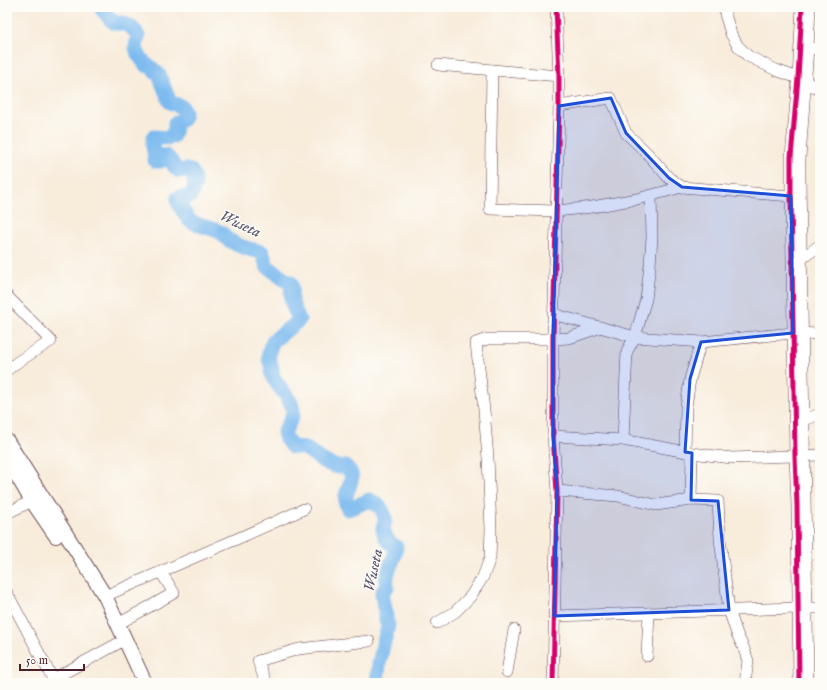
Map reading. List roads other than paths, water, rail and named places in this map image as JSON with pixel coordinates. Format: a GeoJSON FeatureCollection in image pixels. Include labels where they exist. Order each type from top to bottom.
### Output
{"type":"FeatureCollection","features":[{"type":"Feature","properties":{"kind":"main road"},"geometry":{"type":"LineString","coordinates":[[7,441],[32,501],[95,598],[134,683]]}},
{"type":"Feature","properties":{"kind":"main road"},"geometry":{"type":"LineString","coordinates":[[7,459],[20,471],[105,596],[145,683]]}},
{"type":"Feature","properties":{"kind":"street"},"geometry":{"type":"LineString","coordinates":[[553,683],[557,491],[553,436],[553,314],[559,106],[556,7]]}},
{"type":"Feature","properties":{"kind":"street"},"geometry":{"type":"LineString","coordinates":[[725,7],[725,14],[731,34],[738,46],[748,56],[776,70],[802,79],[820,92]]}},
{"type":"Feature","properties":{"kind":"street"},"geometry":{"type":"LineString","coordinates":[[799,683],[802,608],[807,551],[799,456],[798,333],[801,259],[800,157],[802,7]]}},
{"type":"Feature","properties":{"kind":"street"},"geometry":{"type":"LineString","coordinates":[[799,456],[804,420],[791,196],[792,157],[802,79],[808,47],[810,7]]}},
{"type":"Feature","properties":{"kind":"street"},"geometry":{"type":"LineString","coordinates":[[808,47],[820,50]]}},
{"type":"Feature","properties":{"kind":"street"},"geometry":{"type":"LineString","coordinates":[[438,65],[559,76]]}},
{"type":"Feature","properties":{"kind":"street"},"geometry":{"type":"LineString","coordinates":[[492,70],[490,209],[556,211],[592,207],[651,196],[682,187],[791,196]]}},
{"type":"Feature","properties":{"kind":"street"},"geometry":{"type":"LineString","coordinates":[[559,106],[611,98],[626,133],[647,153],[669,178],[682,187]]}},
{"type":"Feature","properties":{"kind":"street"},"geometry":{"type":"LineString","coordinates":[[623,440],[627,351],[635,337],[646,299],[652,237],[651,196]]}},
{"type":"Feature","properties":{"kind":"street"},"geometry":{"type":"LineString","coordinates":[[801,259],[820,245]]}},
{"type":"Feature","properties":{"kind":"street"},"geometry":{"type":"LineString","coordinates":[[7,296],[51,341],[7,370]]}},
{"type":"Feature","properties":{"kind":"street"},"geometry":{"type":"LineString","coordinates":[[553,314],[635,337],[701,342],[798,333],[820,334]]}},
{"type":"Feature","properties":{"kind":"street"},"geometry":{"type":"LineString","coordinates":[[436,623],[455,612],[470,597],[483,577],[490,558],[488,458],[476,343],[487,338],[553,340],[569,338],[600,327]]}},
{"type":"Feature","properties":{"kind":"street"},"geometry":{"type":"LineString","coordinates":[[691,500],[686,407],[690,378],[701,342]]}},
{"type":"Feature","properties":{"kind":"street"},"geometry":{"type":"LineString","coordinates":[[804,420],[820,414]]}},
{"type":"Feature","properties":{"kind":"street"},"geometry":{"type":"LineString","coordinates":[[553,436],[623,440],[688,452],[732,458],[820,455]]}},
{"type":"Feature","properties":{"kind":"street"},"geometry":{"type":"LineString","coordinates":[[557,491],[618,496],[656,505],[691,500],[718,501],[720,539],[729,610],[748,660],[745,683]]}},
{"type":"Feature","properties":{"kind":"street"},"geometry":{"type":"LineString","coordinates":[[7,513],[32,501]]}},
{"type":"Feature","properties":{"kind":"street"},"geometry":{"type":"LineString","coordinates":[[105,596],[304,509]]}},
{"type":"Feature","properties":{"kind":"street"},"geometry":{"type":"LineString","coordinates":[[118,624],[174,593],[161,572]]}},
{"type":"Feature","properties":{"kind":"street"},"geometry":{"type":"LineString","coordinates":[[7,593],[54,681],[117,644]]}},
{"type":"Feature","properties":{"kind":"street"},"geometry":{"type":"LineString","coordinates":[[802,608],[808,683]]}},
{"type":"Feature","properties":{"kind":"street"},"geometry":{"type":"LineString","coordinates":[[554,616],[820,608]]}},
{"type":"Feature","properties":{"kind":"street"},"geometry":{"type":"LineString","coordinates":[[647,656],[649,613]]}},
{"type":"Feature","properties":{"kind":"street"},"geometry":{"type":"LineString","coordinates":[[507,672],[514,630]]}},
{"type":"Feature","properties":{"kind":"street"},"geometry":{"type":"LineString","coordinates":[[266,683],[258,661],[299,650],[369,641]]}},
{"type":"Feature","properties":{"kind":"waterway","name":"Wuseta"},"geometry":{"type":"LineString","coordinates":[[100,7],[115,23],[122,23],[129,26],[136,32],[138,36],[136,47],[138,54],[146,65],[151,67],[159,75],[170,102],[182,107],[184,112],[183,119],[175,123],[173,136],[169,138],[153,137],[155,161],[160,161],[162,156],[166,156],[170,159],[175,168],[179,171],[191,171],[194,178],[194,189],[192,193],[187,198],[178,198],[181,209],[189,220],[196,224],[220,232],[227,239],[236,244],[248,249],[262,252],[267,266],[285,280],[290,282],[291,297],[299,320],[273,341],[269,354],[274,379],[287,397],[292,407],[292,417],[284,432],[286,439],[292,447],[305,448],[331,465],[346,467],[352,477],[346,497],[348,509],[369,500],[378,505],[383,511],[385,518],[383,526],[384,534],[396,547],[388,572],[386,582],[387,587],[382,593],[388,625],[379,664],[377,683]]}}]}
